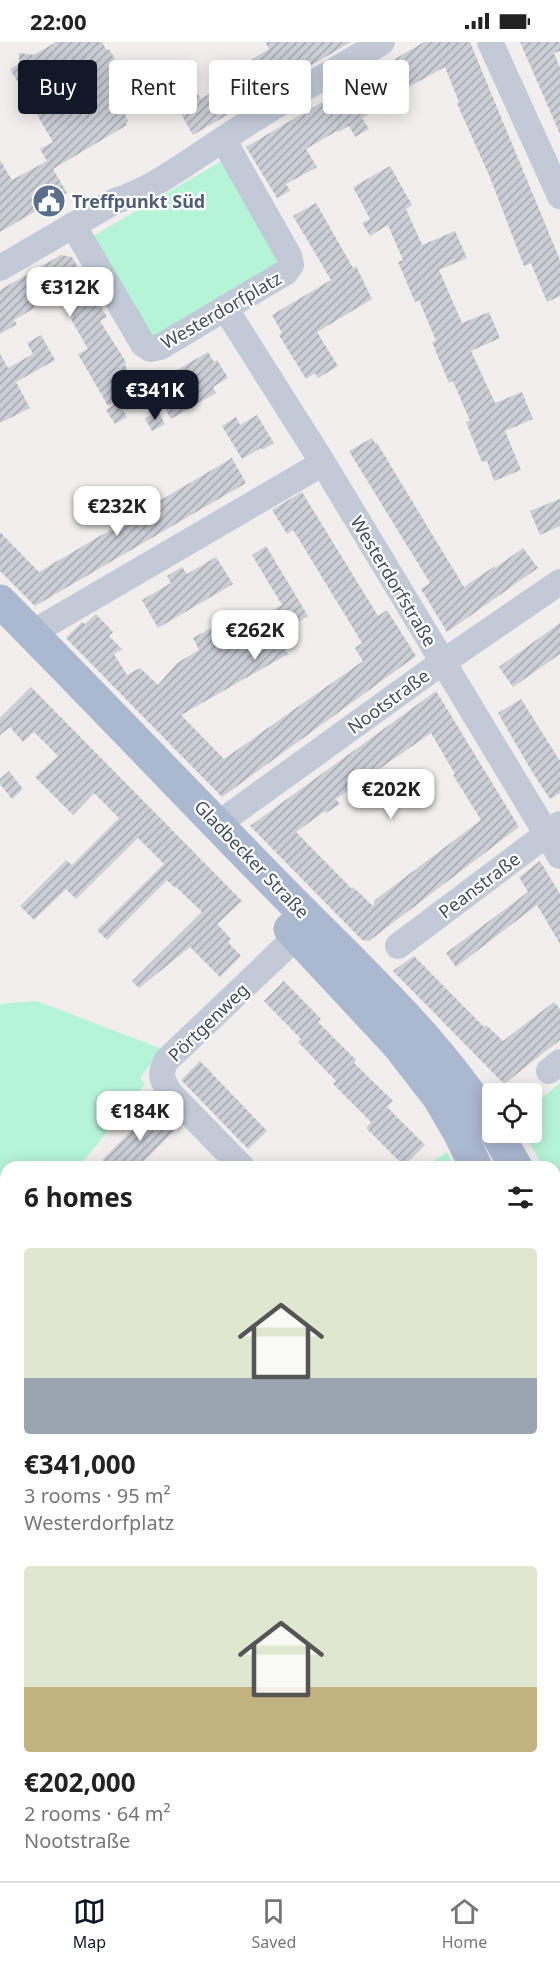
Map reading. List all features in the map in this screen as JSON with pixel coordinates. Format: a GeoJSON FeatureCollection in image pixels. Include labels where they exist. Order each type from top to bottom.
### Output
{"type":"FeatureCollection","features":[{"type":"Feature","properties":{"kind":"main road","name":"Gladbecker Straße"},"geometry":{"type":"LineString","coordinates":[[0,601],[279,888],[369,977],[421,1033],[467,1089],[482,1119]]}},
{"type":"Feature","properties":{"kind":"main road","name":"Gladbecker Straße"},"geometry":{"type":"LineString","coordinates":[[0,633],[297,936],[398,1045],[439,1098],[482,1123]]}},
{"type":"Feature","properties":{"kind":"main road","name":"Gladbecker Straße"},"geometry":{"type":"LineString","coordinates":[[477,1161],[482,1139]]}},
{"type":"Feature","properties":{"kind":"main road","name":"Gladbecker Straße"},"geometry":{"type":"LineString","coordinates":[[498,1143],[512,1161]]}},
{"type":"Feature","properties":{"kind":"street"},"geometry":{"type":"LineString","coordinates":[[0,268],[115,201],[130,197],[382,42]]}},
{"type":"Feature","properties":{"kind":"street"},"geometry":{"type":"LineString","coordinates":[[490,42],[560,196]]}},
{"type":"Feature","properties":{"kind":"street","name":"Westerdorfplatz"},"geometry":{"type":"LineString","coordinates":[[73,225],[143,344],[150,349],[160,347],[286,272],[291,265],[289,256],[223,139]]}},
{"type":"Feature","properties":{"kind":"street","name":"Westerdorfstraße"},"geometry":{"type":"LineString","coordinates":[[225,308],[323,463],[442,662],[553,829],[560,856]]}},
{"type":"Feature","properties":{"kind":"street"},"geometry":{"type":"LineString","coordinates":[[32,633],[323,463]]}},
{"type":"Feature","properties":{"kind":"street","name":"Nootstraße"},"geometry":{"type":"LineString","coordinates":[[218,824],[442,662],[560,582]]}},
{"type":"Feature","properties":{"kind":"street","name":"Peanstraße"},"geometry":{"type":"LineString","coordinates":[[398,946],[553,829]]}},
{"type":"Feature","properties":{"kind":"street","name":"Pörtgenweg"},"geometry":{"type":"LineString","coordinates":[[236,1161],[170,1093],[163,1083],[161,1070],[166,1061],[297,936]]}},
{"type":"Feature","properties":{"kind":"green space"},"geometry":{"type":"Polygon","coordinates":[[[225,159],[283,257],[279,270],[157,341],[147,338],[90,238],[225,159]]]}},
{"type":"Feature","properties":{"kind":"green space"},"geometry":{"type":"Polygon","coordinates":[[[37,1001],[162,1049],[140,1078],[145,1084],[84,1161],[0,1161],[0,1004],[37,1001]]]}},
{"type":"Feature","properties":{"kind":"green space"},"geometry":{"type":"Polygon","coordinates":[[[560,1083],[560,1161],[540,1161],[530,1143],[542,1143],[542,1099],[560,1083]]]}},
{"type":"Feature","properties":{"kind":"green space"},"geometry":{"type":"Polygon","coordinates":[[[447,1152],[451,1161],[433,1161],[447,1152]]]}},
{"type":"Feature","properties":{"kind":"building"},"geometry":{"type":"Polygon","coordinates":[[[56,42],[102,42],[116,60],[109,60],[109,114],[127,114],[125,115],[128,121],[127,125],[53,169],[67,193],[0,232],[0,160],[12,180],[47,161],[40,149],[53,142],[37,114],[97,114],[97,60],[19,60],[19,53],[34,55],[56,42]]]}},
{"type":"Feature","properties":{"kind":"building"},"geometry":{"type":"Polygon","coordinates":[[[265,42],[351,42],[311,66],[311,60],[251,60],[269,49],[265,42]]]}},
{"type":"Feature","properties":{"kind":"building"},"geometry":{"type":"Polygon","coordinates":[[[424,42],[470,42],[560,260],[560,296],[547,302],[531,263],[524,266],[489,175],[457,103],[459,102],[445,67],[409,87],[409,60],[393,60],[424,42]]]}},
{"type":"Feature","properties":{"kind":"building"},"geometry":{"type":"Polygon","coordinates":[[[520,42],[560,42],[560,51],[554,53],[560,68],[560,134],[520,42]]]}},
{"type":"Feature","properties":{"kind":"building"},"geometry":{"type":"Polygon","coordinates":[[[18,65],[18,83],[10,69],[18,65]]]}},
{"type":"Feature","properties":{"kind":"building"},"geometry":{"type":"Polygon","coordinates":[[[197,93],[201,99],[209,94],[209,114],[229,114],[193,135],[181,114],[197,114],[197,93]]]}},
{"type":"Feature","properties":{"kind":"building"},"geometry":{"type":"Polygon","coordinates":[[[323,102],[323,114],[369,114],[362,118],[369,129],[355,137],[349,126],[306,149],[317,167],[286,184],[290,191],[277,198],[246,147],[302,114],[311,114],[311,109],[323,102]]]}},
{"type":"Feature","properties":{"kind":"building"},"geometry":{"type":"Polygon","coordinates":[[[390,166],[412,205],[406,209],[422,245],[455,231],[467,258],[439,270],[462,323],[489,312],[500,338],[471,351],[495,403],[522,392],[533,419],[505,431],[521,470],[494,481],[487,461],[482,462],[466,422],[470,421],[453,381],[449,383],[432,342],[436,341],[419,300],[415,302],[398,262],[403,260],[388,225],[370,236],[362,223],[370,219],[353,187],[390,166]]]}},
{"type":"Feature","properties":{"kind":"building"},"geometry":{"type":"Polygon","coordinates":[[[316,203],[353,268],[356,266],[372,299],[317,332],[338,366],[318,378],[315,373],[306,379],[279,335],[282,333],[272,315],[331,280],[293,216],[316,203]]]}},
{"type":"Feature","properties":{"kind":"building"},"geometry":{"type":"Polygon","coordinates":[[[61,255],[72,257],[107,317],[100,321],[126,362],[125,365],[131,377],[115,386],[122,397],[108,406],[78,354],[88,349],[57,295],[14,320],[17,324],[0,334],[0,290],[61,255]]]}},
{"type":"Feature","properties":{"kind":"building"},"geometry":{"type":"Polygon","coordinates":[[[41,335],[55,360],[16,382],[30,408],[0,423],[0,354],[8,368],[33,354],[27,343],[41,335]]]}},
{"type":"Feature","properties":{"kind":"building"},"geometry":{"type":"Polygon","coordinates":[[[208,352],[214,362],[217,360],[228,378],[213,387],[216,393],[171,419],[164,407],[171,403],[158,381],[208,352]]]}},
{"type":"Feature","properties":{"kind":"building"},"geometry":{"type":"Polygon","coordinates":[[[118,402],[127,417],[115,424],[106,410],[118,402]]]}},
{"type":"Feature","properties":{"kind":"building"},"geometry":{"type":"Polygon","coordinates":[[[158,411],[165,424],[152,431],[145,419],[158,411]]]}},
{"type":"Feature","properties":{"kind":"building"},"geometry":{"type":"Polygon","coordinates":[[[257,415],[274,443],[242,459],[222,426],[236,417],[240,425],[257,415]]]}},
{"type":"Feature","properties":{"kind":"building"},"geometry":{"type":"Polygon","coordinates":[[[372,438],[464,587],[523,548],[538,568],[447,632],[421,589],[430,583],[349,451],[372,438]]]}},
{"type":"Feature","properties":{"kind":"building"},"geometry":{"type":"Polygon","coordinates":[[[232,458],[246,483],[35,606],[0,571],[0,532],[39,572],[232,458]]]}},
{"type":"Feature","properties":{"kind":"building"},"geometry":{"type":"Polygon","coordinates":[[[302,492],[378,616],[387,610],[416,656],[222,797],[66,638],[82,622],[85,624],[96,614],[113,632],[109,636],[122,649],[114,654],[127,675],[140,668],[158,685],[177,663],[199,650],[193,638],[246,609],[252,621],[282,605],[252,555],[266,546],[308,616],[277,635],[288,654],[181,715],[224,759],[363,661],[355,648],[362,643],[293,530],[287,534],[272,510],[302,492]]]}},
{"type":"Feature","properties":{"kind":"building"},"geometry":{"type":"Polygon","coordinates":[[[560,499],[560,526],[540,535],[530,511],[560,499]]]}},
{"type":"Feature","properties":{"kind":"building"},"geometry":{"type":"Polygon","coordinates":[[[216,557],[233,584],[158,628],[142,600],[171,583],[167,576],[182,567],[187,574],[216,557]]]}},
{"type":"Feature","properties":{"kind":"building"},"geometry":{"type":"Polygon","coordinates":[[[560,623],[560,654],[513,687],[499,667],[560,623]]]}},
{"type":"Feature","properties":{"kind":"building"},"geometry":{"type":"Polygon","coordinates":[[[31,687],[242,901],[217,924],[231,939],[228,942],[241,956],[220,977],[190,947],[139,988],[132,981],[202,912],[167,880],[107,940],[97,930],[164,864],[138,838],[76,899],[66,889],[34,920],[20,906],[66,860],[72,865],[119,818],[94,793],[73,815],[35,777],[58,756],[34,732],[23,742],[10,727],[0,735],[0,718],[31,687]]]}},
{"type":"Feature","properties":{"kind":"building"},"geometry":{"type":"Polygon","coordinates":[[[436,691],[519,827],[369,941],[362,940],[250,826],[436,691]],[[431,733],[336,799],[340,804],[326,813],[325,811],[296,832],[352,889],[353,887],[373,906],[375,900],[481,820],[453,775],[455,774],[431,733]]]}},
{"type":"Feature","properties":{"kind":"building"},"geometry":{"type":"Polygon","coordinates":[[[521,699],[560,761],[560,793],[550,799],[498,713],[521,699]]]}},
{"type":"Feature","properties":{"kind":"building"},"geometry":{"type":"Polygon","coordinates":[[[9,771],[23,789],[12,799],[0,784],[0,779],[9,771]]]}},
{"type":"Feature","properties":{"kind":"building"},"geometry":{"type":"Polygon","coordinates":[[[540,861],[560,894],[560,944],[537,905],[456,967],[446,953],[528,892],[519,877],[540,861]]]}},
{"type":"Feature","properties":{"kind":"building"},"geometry":{"type":"Polygon","coordinates":[[[414,956],[484,1027],[486,1025],[503,1041],[554,1002],[560,1009],[560,1040],[503,1083],[393,971],[414,956]]]}},
{"type":"Feature","properties":{"kind":"building"},"geometry":{"type":"Polygon","coordinates":[[[284,981],[321,1019],[318,1022],[356,1060],[354,1063],[393,1101],[387,1107],[425,1145],[409,1161],[399,1161],[366,1128],[371,1122],[333,1084],[336,1081],[298,1042],[301,1039],[264,1001],[284,981]]]}},
{"type":"Feature","properties":{"kind":"building"},"geometry":{"type":"Polygon","coordinates":[[[200,1061],[267,1131],[248,1149],[181,1080],[200,1061]]]}},
{"type":"Feature","properties":{"kind":"building"},"geometry":{"type":"Polygon","coordinates":[[[154,1108],[175,1130],[144,1161],[102,1160],[154,1108]]]}},
{"type":"Feature","properties":{"kind":"place","name":"Treffpunkt Süd"},"geometry":{"type":"Point","coordinates":[49,201]}}]}
